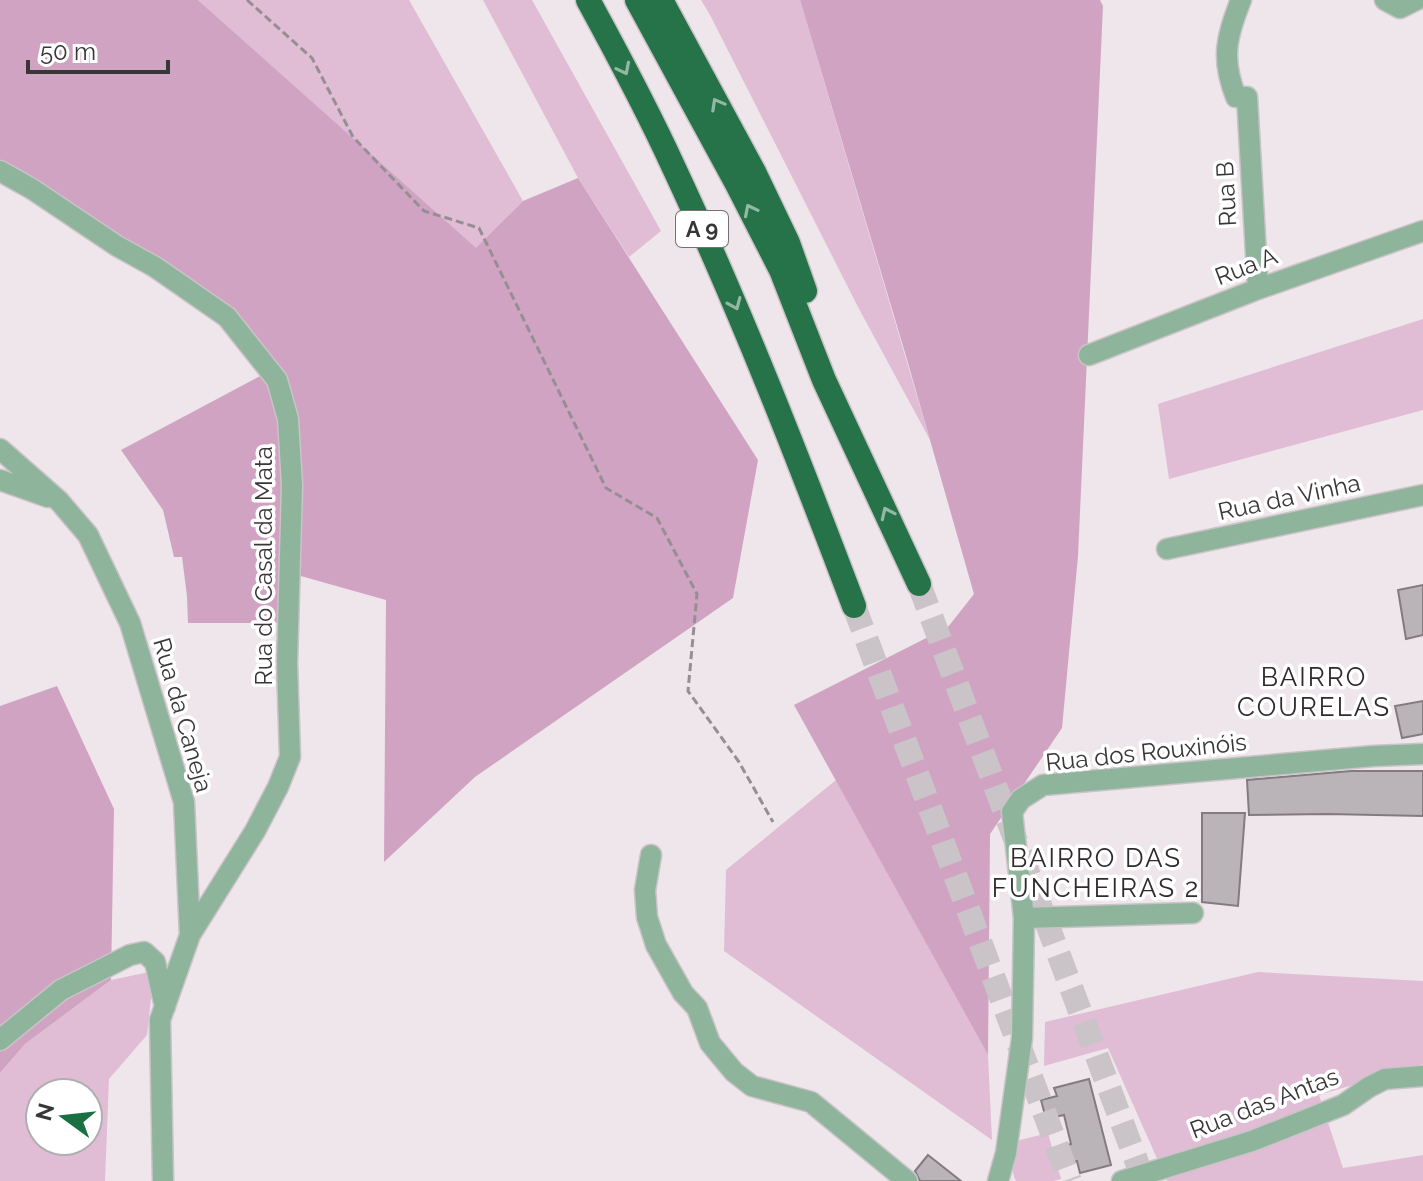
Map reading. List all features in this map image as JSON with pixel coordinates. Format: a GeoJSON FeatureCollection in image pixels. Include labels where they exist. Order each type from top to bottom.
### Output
{"type":"FeatureCollection","features":[{"type":"Feature","properties":{"kind":"highway","name":"A 9"},"geometry":{"type":"LineString","coordinates":[[588,0],[673,165],[714,257],[759,360],[854,606]]}},
{"type":"Feature","properties":{"kind":"highway","name":"A 9"},"geometry":{"type":"LineString","coordinates":[[637,0],[781,270],[824,380],[919,584]]}},
{"type":"Feature","properties":{"kind":"highway"},"geometry":{"type":"LineString","coordinates":[[661,0],[748,161],[788,243],[818,331],[839,409]]}},
{"type":"Feature","properties":{"kind":"street","name":"Rua B"},"geometry":{"type":"LineString","coordinates":[[1241,0],[1227,45],[1228,76],[1236,97],[1247,97],[1258,289]]}},
{"type":"Feature","properties":{"kind":"street"},"geometry":{"type":"LineString","coordinates":[[1385,0],[1400,8],[1416,0]]}},
{"type":"Feature","properties":{"kind":"street","name":"Rua do Casal da Mata"},"geometry":{"type":"LineString","coordinates":[[0,171],[155,267],[227,317],[277,380],[288,419],[292,485],[287,663],[290,757],[255,831],[190,935]]}},
{"type":"Feature","properties":{"kind":"street","name":"Rua A"},"geometry":{"type":"LineString","coordinates":[[1089,355],[1258,289],[1423,231]]}},
{"type":"Feature","properties":{"kind":"street","name":"Rua da Caneja"},"geometry":{"type":"LineString","coordinates":[[0,449],[59,501],[88,535],[130,623],[184,802],[190,935],[160,1020],[163,1181]]}},
{"type":"Feature","properties":{"kind":"street"},"geometry":{"type":"LineString","coordinates":[[0,480],[59,501]]}},
{"type":"Feature","properties":{"kind":"street","name":"Rua da Vinha"},"geometry":{"type":"LineString","coordinates":[[1167,549],[1423,495]]}},
{"type":"Feature","properties":{"kind":"street","name":"Rua dos Rouxinóis"},"geometry":{"type":"LineString","coordinates":[[1024,918],[1012,812],[1021,799],[1043,785],[1423,754]]}},
{"type":"Feature","properties":{"kind":"street"},"geometry":{"type":"LineString","coordinates":[[651,855],[645,890],[647,917],[656,945],[683,993],[697,1008],[710,1043],[734,1072],[752,1086],[811,1102],[907,1181]]}},
{"type":"Feature","properties":{"kind":"street"},"geometry":{"type":"LineString","coordinates":[[998,1181],[1006,1153],[1022,1038],[1024,918],[1193,913]]}},
{"type":"Feature","properties":{"kind":"street"},"geometry":{"type":"LineString","coordinates":[[0,1040],[61,990],[130,955],[144,952],[155,962],[165,1007]]}},
{"type":"Feature","properties":{"kind":"street","name":"Rua das Antas"},"geometry":{"type":"LineString","coordinates":[[1122,1181],[1252,1141],[1343,1105],[1385,1079],[1423,1076]]}},
{"type":"Feature","properties":{"kind":"path"},"geometry":{"type":"LineString","coordinates":[[247,0],[312,58],[353,137],[424,211],[479,228],[606,488],[657,518],[697,594],[688,691],[739,762],[773,822]]}},
{"type":"Feature","properties":{"kind":"shaded area"},"geometry":{"type":"Polygon","coordinates":[[[0,0],[198,0],[476,248],[523,201],[578,178],[758,460],[733,598],[475,777],[384,862],[386,600],[283,571],[282,623],[188,623],[182,557],[174,557],[163,510],[121,450],[264,374],[214,315],[0,177],[0,0]]]}},
{"type":"Feature","properties":{"kind":"shaded area"},"geometry":{"type":"Polygon","coordinates":[[[198,0],[409,0],[523,201],[476,249],[198,0]]]}},
{"type":"Feature","properties":{"kind":"shaded area"},"geometry":{"type":"Polygon","coordinates":[[[483,0],[532,0],[661,231],[629,257],[578,178],[483,0]]]}},
{"type":"Feature","properties":{"kind":"shaded area"},"geometry":{"type":"Polygon","coordinates":[[[701,0],[800,0],[930,440],[858,307],[701,0]]]}},
{"type":"Feature","properties":{"kind":"shaded area"},"geometry":{"type":"Polygon","coordinates":[[[800,0],[1100,0],[1103,6],[1078,556],[1062,728],[990,834],[988,1055],[794,705],[948,627],[974,594],[800,0]]]}},
{"type":"Feature","properties":{"kind":"shaded area"},"geometry":{"type":"Polygon","coordinates":[[[1423,319],[1423,410],[1169,479],[1158,404],[1423,319]]]}},
{"type":"Feature","properties":{"kind":"shaded area"},"geometry":{"type":"Polygon","coordinates":[[[57,686],[114,809],[111,980],[25,1044],[0,1073],[0,706],[57,686]]]}},
{"type":"Feature","properties":{"kind":"shaded area"},"geometry":{"type":"Polygon","coordinates":[[[836,780],[988,1055],[992,1140],[724,951],[726,870],[836,780]]]}},
{"type":"Feature","properties":{"kind":"shaded area"},"geometry":{"type":"Polygon","coordinates":[[[154,971],[147,1035],[109,1079],[105,1181],[0,1181],[0,1073],[25,1044],[111,980],[154,971]]]}},
{"type":"Feature","properties":{"kind":"shaded area"},"geometry":{"type":"Polygon","coordinates":[[[1258,972],[1423,981],[1423,1064],[1319,1095],[1343,1168],[1423,1155],[1423,1181],[1167,1181],[1108,1048],[1044,1066],[1045,1022],[1258,972]]]}},
{"type":"Feature","properties":{"kind":"shaded area"},"geometry":{"type":"Polygon","coordinates":[[[1048,1133],[1061,1179],[1016,1181],[1013,1160],[1020,1140],[1048,1133]]]}},
{"type":"Feature","properties":{"kind":"building"},"geometry":{"type":"Polygon","coordinates":[[[1423,585],[1423,635],[1406,639],[1398,590],[1423,585]]]}},
{"type":"Feature","properties":{"kind":"building"},"geometry":{"type":"Polygon","coordinates":[[[1423,701],[1423,734],[1402,738],[1395,706],[1423,701]]]}},
{"type":"Feature","properties":{"kind":"building"},"geometry":{"type":"Polygon","coordinates":[[[1351,771],[1423,771],[1423,816],[1249,815],[1247,780],[1351,771]]]}},
{"type":"Feature","properties":{"kind":"building"},"geometry":{"type":"Polygon","coordinates":[[[1202,813],[1245,813],[1238,906],[1202,902],[1202,813]]]}},
{"type":"Feature","properties":{"kind":"building"},"geometry":{"type":"Polygon","coordinates":[[[1089,1079],[1111,1165],[1080,1173],[1077,1161],[1060,1166],[1055,1148],[1071,1144],[1064,1115],[1046,1119],[1041,1100],[1057,1096],[1054,1088],[1089,1079]]]}},
{"type":"Feature","properties":{"kind":"building"},"geometry":{"type":"Polygon","coordinates":[[[928,1155],[961,1181],[920,1181],[915,1171],[928,1155]]]}},
{"type":"Feature","properties":{"kind":"tunnel"},"geometry":{"type":"LineString","coordinates":[[919,584],[1144,1181]]}},
{"type":"Feature","properties":{"kind":"tunnel"},"geometry":{"type":"LineString","coordinates":[[854,606],[1070,1181]]}},
{"type":"Feature","properties":{"kind":"district","name":"BAIRRO COURELAS"},"geometry":{"type":"Point","coordinates":[1314,692]}},
{"type":"Feature","properties":{"kind":"district","name":"BAIRRO DAS FUNCHEIRAS 2"},"geometry":{"type":"Point","coordinates":[1096,873]}}]}
